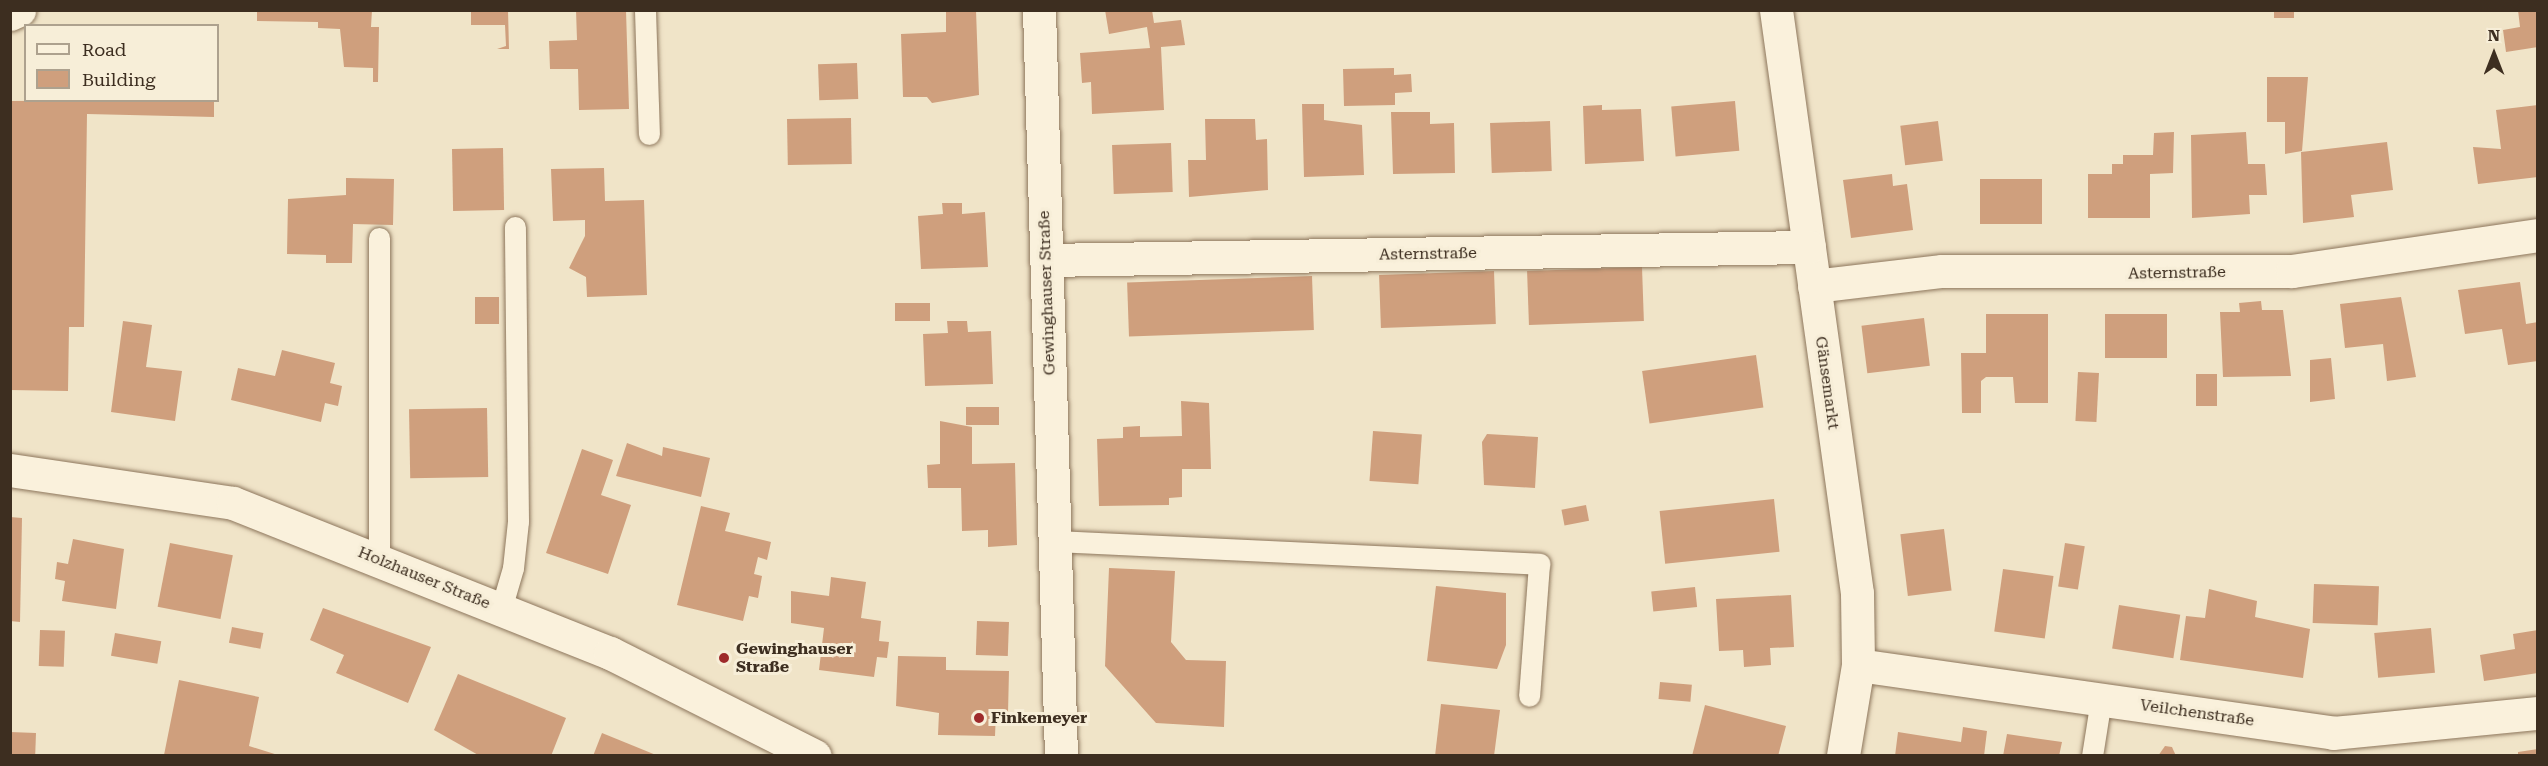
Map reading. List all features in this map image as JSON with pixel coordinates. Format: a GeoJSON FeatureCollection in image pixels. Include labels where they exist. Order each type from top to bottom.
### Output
{"type":"FeatureCollection","features":[{"type":"Feature","properties":{"kind":"street"},"geometry":{"type":"LineString","coordinates":[[10,14],[19,10]]}},
{"type":"Feature","properties":{"kind":"street","name":"Gewinghauser Straße"},"geometry":{"type":"LineString","coordinates":[[1039,10],[1061,756]]}},
{"type":"Feature","properties":{"kind":"street","name":"Gänsemarkt"},"geometry":{"type":"LineString","coordinates":[[1776,10],[1857,593],[1858,665],[1843,756]]}},
{"type":"Feature","properties":{"kind":"street","name":"Asternstraße"},"geometry":{"type":"LineString","coordinates":[[1814,286],[1942,272],[2292,271],[2538,235]]}},
{"type":"Feature","properties":{"kind":"street","name":"Asternstraße"},"geometry":{"type":"LineString","coordinates":[[1046,260],[1809,247]]}},
{"type":"Feature","properties":{"kind":"street","name":"Holzhauser Straße"},"geometry":{"type":"LineString","coordinates":[[10,470],[233,503],[501,609],[640,667],[815,756]]}},
{"type":"Feature","properties":{"kind":"street","name":"Veilchenstraße"},"geometry":{"type":"LineString","coordinates":[[1858,665],[2333,733],[2538,713]]}},
{"type":"Feature","properties":{"kind":"lane"},"geometry":{"type":"LineString","coordinates":[[645,10],[649,134]]}},
{"type":"Feature","properties":{"kind":"lane"},"geometry":{"type":"LineString","coordinates":[[501,609],[513,567],[518,521],[515,227]]}},
{"type":"Feature","properties":{"kind":"lane"},"geometry":{"type":"LineString","coordinates":[[379,238],[379,560]]}},
{"type":"Feature","properties":{"kind":"lane"},"geometry":{"type":"LineString","coordinates":[[1055,541],[1539,564],[1530,696]]}},
{"type":"Feature","properties":{"kind":"lane"},"geometry":{"type":"LineString","coordinates":[[2091,756],[2101,699]]}},
{"type":"Feature","properties":{"kind":"building"},"geometry":{"type":"Polygon","coordinates":[[[257,10],[372,10],[371,27],[379,27],[378,82],[373,82],[373,68],[344,67],[340,29],[318,28],[318,22],[257,21],[257,10]]]}},
{"type":"Feature","properties":{"kind":"building"},"geometry":{"type":"Polygon","coordinates":[[[471,10],[508,10],[509,49],[497,49],[506,46],[505,25],[471,25],[471,10]]]}},
{"type":"Feature","properties":{"kind":"building"},"geometry":{"type":"Polygon","coordinates":[[[576,10],[626,10],[629,109],[579,110],[578,69],[550,69],[549,41],[577,40],[576,10]]]}},
{"type":"Feature","properties":{"kind":"building"},"geometry":{"type":"Polygon","coordinates":[[[946,10],[976,10],[979,95],[932,103],[927,97],[903,97],[901,34],[946,32],[946,10]]]}},
{"type":"Feature","properties":{"kind":"building"},"geometry":{"type":"Polygon","coordinates":[[[1105,10],[1152,10],[1154,23],[1181,20],[1185,45],[1161,47],[1164,110],[1092,114],[1091,82],[1082,83],[1080,53],[1150,48],[1147,27],[1109,34],[1105,10]]]}},
{"type":"Feature","properties":{"kind":"building"},"geometry":{"type":"Polygon","coordinates":[[[2274,10],[2294,10],[2294,18],[2274,18],[2274,10]]]}},
{"type":"Feature","properties":{"kind":"building"},"geometry":{"type":"Polygon","coordinates":[[[2518,10],[2538,10],[2538,47],[2506,52],[2503,30],[2520,27],[2518,10]]]}},
{"type":"Feature","properties":{"kind":"building"},"geometry":{"type":"Polygon","coordinates":[[[857,63],[858,99],[819,100],[818,64],[857,63]]]}},
{"type":"Feature","properties":{"kind":"building"},"geometry":{"type":"Polygon","coordinates":[[[1394,68],[1394,75],[1411,74],[1412,92],[1395,93],[1395,105],[1344,106],[1343,69],[1394,68]]]}},
{"type":"Feature","properties":{"kind":"building"},"geometry":{"type":"Polygon","coordinates":[[[2267,77],[2308,77],[2302,151],[2285,154],[2285,122],[2267,122],[2267,77]]]}},
{"type":"Feature","properties":{"kind":"building"},"geometry":{"type":"Polygon","coordinates":[[[10,101],[214,102],[214,117],[87,114],[84,327],[69,327],[68,391],[10,390],[10,101]]]}},
{"type":"Feature","properties":{"kind":"building"},"geometry":{"type":"Polygon","coordinates":[[[1735,101],[1739,151],[1676,156],[1671,107],[1735,101]]]}},
{"type":"Feature","properties":{"kind":"building"},"geometry":{"type":"Polygon","coordinates":[[[1302,104],[1324,104],[1324,120],[1362,125],[1364,175],[1304,177],[1302,104]]]}},
{"type":"Feature","properties":{"kind":"building"},"geometry":{"type":"Polygon","coordinates":[[[1602,105],[1602,110],[1641,109],[1644,161],[1585,164],[1583,106],[1602,105]]]}},
{"type":"Feature","properties":{"kind":"building"},"geometry":{"type":"Polygon","coordinates":[[[2538,105],[2538,177],[2478,184],[2473,147],[2501,149],[2496,110],[2538,105]]]}},
{"type":"Feature","properties":{"kind":"building"},"geometry":{"type":"Polygon","coordinates":[[[1391,112],[1430,112],[1430,124],[1454,123],[1455,173],[1393,174],[1391,112]]]}},
{"type":"Feature","properties":{"kind":"building"},"geometry":{"type":"Polygon","coordinates":[[[851,118],[852,164],[788,165],[787,119],[851,118]]]}},
{"type":"Feature","properties":{"kind":"building"},"geometry":{"type":"Polygon","coordinates":[[[1205,119],[1255,119],[1256,140],[1267,139],[1268,190],[1189,197],[1188,160],[1206,160],[1205,119]]]}},
{"type":"Feature","properties":{"kind":"building"},"geometry":{"type":"Polygon","coordinates":[[[1550,121],[1552,171],[1492,173],[1490,123],[1550,121]]]}},
{"type":"Feature","properties":{"kind":"building"},"geometry":{"type":"Polygon","coordinates":[[[1938,121],[1943,161],[1905,165],[1900,126],[1938,121]]]}},
{"type":"Feature","properties":{"kind":"building"},"geometry":{"type":"Polygon","coordinates":[[[2174,132],[2173,173],[2150,174],[2150,218],[2088,218],[2088,174],[2112,174],[2112,164],[2123,164],[2123,155],[2153,155],[2154,133],[2174,132]]]}},
{"type":"Feature","properties":{"kind":"building"},"geometry":{"type":"Polygon","coordinates":[[[2246,132],[2248,164],[2265,164],[2267,195],[2249,195],[2250,214],[2192,218],[2191,135],[2246,132]]]}},
{"type":"Feature","properties":{"kind":"building"},"geometry":{"type":"Polygon","coordinates":[[[2387,142],[2393,190],[2351,195],[2354,217],[2303,223],[2301,152],[2387,142]]]}},
{"type":"Feature","properties":{"kind":"building"},"geometry":{"type":"Polygon","coordinates":[[[1171,143],[1173,192],[1114,194],[1112,145],[1171,143]]]}},
{"type":"Feature","properties":{"kind":"building"},"geometry":{"type":"Polygon","coordinates":[[[503,148],[504,210],[453,211],[452,149],[503,148]]]}},
{"type":"Feature","properties":{"kind":"building"},"geometry":{"type":"Polygon","coordinates":[[[604,168],[605,201],[644,200],[647,295],[587,297],[586,277],[569,268],[585,236],[585,220],[553,221],[551,169],[604,168]]]}},
{"type":"Feature","properties":{"kind":"building"},"geometry":{"type":"Polygon","coordinates":[[[1892,174],[1893,186],[1907,184],[1913,230],[1851,238],[1843,180],[1892,174]]]}},
{"type":"Feature","properties":{"kind":"building"},"geometry":{"type":"Polygon","coordinates":[[[346,178],[394,179],[393,225],[353,224],[352,263],[326,263],[326,255],[287,254],[288,199],[346,195],[346,178]]]}},
{"type":"Feature","properties":{"kind":"building"},"geometry":{"type":"Polygon","coordinates":[[[1980,179],[2042,179],[2042,224],[1980,224],[1980,179]]]}},
{"type":"Feature","properties":{"kind":"building"},"geometry":{"type":"Polygon","coordinates":[[[942,203],[962,203],[962,214],[985,212],[988,267],[921,269],[918,216],[943,214],[942,203]]]}},
{"type":"Feature","properties":{"kind":"building"},"geometry":{"type":"Polygon","coordinates":[[[1642,267],[1644,321],[1529,325],[1527,271],[1642,267]]]}},
{"type":"Feature","properties":{"kind":"building"},"geometry":{"type":"Polygon","coordinates":[[[1494,271],[1496,324],[1381,328],[1379,275],[1494,271]]]}},
{"type":"Feature","properties":{"kind":"building"},"geometry":{"type":"Polygon","coordinates":[[[1312,276],[1314,330],[1129,336],[1127,282],[1312,276]]]}},
{"type":"Feature","properties":{"kind":"building"},"geometry":{"type":"Polygon","coordinates":[[[2520,282],[2526,324],[2538,322],[2538,361],[2508,365],[2502,329],[2465,334],[2458,290],[2520,282]]]}},
{"type":"Feature","properties":{"kind":"building"},"geometry":{"type":"Polygon","coordinates":[[[475,297],[499,297],[499,324],[475,324],[475,297]]]}},
{"type":"Feature","properties":{"kind":"building"},"geometry":{"type":"Polygon","coordinates":[[[2401,297],[2416,377],[2387,381],[2383,344],[2345,348],[2340,304],[2401,297]]]}},
{"type":"Feature","properties":{"kind":"building"},"geometry":{"type":"Polygon","coordinates":[[[2261,301],[2262,310],[2283,310],[2291,376],[2223,377],[2220,312],[2240,312],[2239,303],[2261,301]]]}},
{"type":"Feature","properties":{"kind":"building"},"geometry":{"type":"Polygon","coordinates":[[[895,303],[930,303],[930,321],[895,321],[895,303]]]}},
{"type":"Feature","properties":{"kind":"building"},"geometry":{"type":"Polygon","coordinates":[[[1986,314],[2048,314],[2048,403],[2015,403],[2013,377],[1986,377],[1981,381],[1981,413],[1962,413],[1961,353],[1986,353],[1986,314]]]}},
{"type":"Feature","properties":{"kind":"building"},"geometry":{"type":"Polygon","coordinates":[[[2105,314],[2167,314],[2167,358],[2105,358],[2105,314]]]}},
{"type":"Feature","properties":{"kind":"building"},"geometry":{"type":"Polygon","coordinates":[[[1924,318],[1930,366],[1867,373],[1861,326],[1924,318]]]}},
{"type":"Feature","properties":{"kind":"building"},"geometry":{"type":"Polygon","coordinates":[[[123,321],[152,325],[146,367],[182,371],[175,421],[111,412],[123,321]]]}},
{"type":"Feature","properties":{"kind":"building"},"geometry":{"type":"Polygon","coordinates":[[[947,321],[967,321],[968,332],[991,331],[993,384],[925,386],[923,334],[948,333],[947,321]]]}},
{"type":"Feature","properties":{"kind":"building"},"geometry":{"type":"Polygon","coordinates":[[[282,350],[335,363],[330,383],[342,386],[338,406],[325,403],[321,422],[231,400],[238,368],[275,376],[282,350]]]}},
{"type":"Feature","properties":{"kind":"building"},"geometry":{"type":"Polygon","coordinates":[[[1756,355],[1763,407],[1649,423],[1642,371],[1756,355]]]}},
{"type":"Feature","properties":{"kind":"building"},"geometry":{"type":"Polygon","coordinates":[[[2331,358],[2335,399],[2310,402],[2310,360],[2331,358]]]}},
{"type":"Feature","properties":{"kind":"building"},"geometry":{"type":"Polygon","coordinates":[[[2078,372],[2099,373],[2096,422],[2075,421],[2078,372]]]}},
{"type":"Feature","properties":{"kind":"building"},"geometry":{"type":"Polygon","coordinates":[[[2196,374],[2217,374],[2217,406],[2196,406],[2196,374]]]}},
{"type":"Feature","properties":{"kind":"building"},"geometry":{"type":"Polygon","coordinates":[[[1181,401],[1209,403],[1211,469],[1182,469],[1182,497],[1169,498],[1169,505],[1099,506],[1097,439],[1123,438],[1123,427],[1140,426],[1140,437],[1182,436],[1181,401]]]}},
{"type":"Feature","properties":{"kind":"building"},"geometry":{"type":"Polygon","coordinates":[[[966,407],[999,407],[999,425],[966,425],[966,407]]]}},
{"type":"Feature","properties":{"kind":"building"},"geometry":{"type":"Polygon","coordinates":[[[487,408],[488,477],[410,478],[409,409],[487,408]]]}},
{"type":"Feature","properties":{"kind":"building"},"geometry":{"type":"Polygon","coordinates":[[[940,421],[972,427],[972,464],[1015,463],[1017,545],[988,547],[988,530],[962,531],[961,488],[928,488],[927,465],[940,464],[940,421]]]}},
{"type":"Feature","properties":{"kind":"building"},"geometry":{"type":"Polygon","coordinates":[[[1373,431],[1422,434],[1418,484],[1370,481],[1373,431]]]}},
{"type":"Feature","properties":{"kind":"building"},"geometry":{"type":"Polygon","coordinates":[[[1487,434],[1538,437],[1535,488],[1484,485],[1482,442],[1487,434]]]}},
{"type":"Feature","properties":{"kind":"building"},"geometry":{"type":"Polygon","coordinates":[[[627,443],[662,456],[663,447],[710,458],[701,497],[616,476],[627,443]]]}},
{"type":"Feature","properties":{"kind":"building"},"geometry":{"type":"Polygon","coordinates":[[[582,449],[613,460],[601,495],[631,505],[608,574],[546,553],[582,449]]]}},
{"type":"Feature","properties":{"kind":"building"},"geometry":{"type":"Polygon","coordinates":[[[1774,499],[1780,552],[1665,564],[1660,511],[1774,499]]]}},
{"type":"Feature","properties":{"kind":"building"},"geometry":{"type":"Polygon","coordinates":[[[1586,505],[1589,521],[1565,525],[1561,510],[1586,505]]]}},
{"type":"Feature","properties":{"kind":"building"},"geometry":{"type":"Polygon","coordinates":[[[701,506],[730,513],[725,531],[771,542],[767,560],[758,557],[754,574],[762,576],[758,598],[749,596],[743,621],[677,605],[701,506]]]}},
{"type":"Feature","properties":{"kind":"building"},"geometry":{"type":"Polygon","coordinates":[[[10,517],[22,518],[20,622],[10,621],[10,517]]]}},
{"type":"Feature","properties":{"kind":"building"},"geometry":{"type":"Polygon","coordinates":[[[1944,529],[1952,591],[1908,596],[1900,534],[1944,529]]]}},
{"type":"Feature","properties":{"kind":"building"},"geometry":{"type":"Polygon","coordinates":[[[73,539],[124,549],[116,609],[62,601],[65,581],[55,579],[57,562],[68,564],[73,539]]]}},
{"type":"Feature","properties":{"kind":"building"},"geometry":{"type":"Polygon","coordinates":[[[170,543],[233,555],[220,619],[158,607],[170,543]]]}},
{"type":"Feature","properties":{"kind":"building"},"geometry":{"type":"Polygon","coordinates":[[[2065,543],[2085,546],[2078,590],[2058,586],[2065,543]]]}},
{"type":"Feature","properties":{"kind":"building"},"geometry":{"type":"Polygon","coordinates":[[[1109,568],[1175,571],[1171,642],[1186,660],[1226,661],[1224,727],[1156,723],[1105,666],[1109,568]]]}},
{"type":"Feature","properties":{"kind":"building"},"geometry":{"type":"Polygon","coordinates":[[[2003,569],[2054,576],[2045,638],[1994,631],[2003,569]]]}},
{"type":"Feature","properties":{"kind":"building"},"geometry":{"type":"Polygon","coordinates":[[[831,577],[866,582],[861,618],[881,621],[879,641],[889,642],[887,658],[877,657],[874,677],[819,670],[824,628],[791,623],[791,591],[829,596],[831,577]]]}},
{"type":"Feature","properties":{"kind":"building"},"geometry":{"type":"Polygon","coordinates":[[[2314,584],[2379,586],[2378,625],[2313,623],[2314,584]]]}},
{"type":"Feature","properties":{"kind":"building"},"geometry":{"type":"Polygon","coordinates":[[[1436,586],[1506,593],[1506,645],[1497,669],[1427,661],[1436,586]]]}},
{"type":"Feature","properties":{"kind":"building"},"geometry":{"type":"Polygon","coordinates":[[[1695,587],[1697,607],[1653,611],[1651,592],[1695,587]]]}},
{"type":"Feature","properties":{"kind":"building"},"geometry":{"type":"Polygon","coordinates":[[[2209,589],[2257,601],[2255,617],[2310,629],[2303,678],[2180,660],[2186,616],[2205,618],[2209,589]]]}},
{"type":"Feature","properties":{"kind":"building"},"geometry":{"type":"Polygon","coordinates":[[[1791,595],[1794,647],[1770,648],[1771,665],[1744,667],[1743,650],[1719,651],[1716,599],[1791,595]]]}},
{"type":"Feature","properties":{"kind":"building"},"geometry":{"type":"Polygon","coordinates":[[[2119,605],[2180,615],[2173,658],[2112,648],[2119,605]]]}},
{"type":"Feature","properties":{"kind":"building"},"geometry":{"type":"Polygon","coordinates":[[[323,608],[431,647],[408,703],[336,673],[344,655],[310,640],[323,608]]]}},
{"type":"Feature","properties":{"kind":"building"},"geometry":{"type":"Polygon","coordinates":[[[977,621],[1009,622],[1008,656],[976,655],[977,621]]]}},
{"type":"Feature","properties":{"kind":"building"},"geometry":{"type":"Polygon","coordinates":[[[232,627],[263,633],[260,649],[229,643],[232,627]]]}},
{"type":"Feature","properties":{"kind":"building"},"geometry":{"type":"Polygon","coordinates":[[[2431,628],[2435,673],[2378,678],[2374,633],[2431,628]]]}},
{"type":"Feature","properties":{"kind":"building"},"geometry":{"type":"Polygon","coordinates":[[[40,630],[65,631],[64,667],[39,666],[40,630]]]}},
{"type":"Feature","properties":{"kind":"building"},"geometry":{"type":"Polygon","coordinates":[[[2538,630],[2538,673],[2484,681],[2480,655],[2515,649],[2513,634],[2538,630]]]}},
{"type":"Feature","properties":{"kind":"building"},"geometry":{"type":"Polygon","coordinates":[[[115,633],[161,641],[157,664],[111,656],[115,633]]]}},
{"type":"Feature","properties":{"kind":"building"},"geometry":{"type":"Polygon","coordinates":[[[898,656],[946,657],[946,670],[1009,671],[1008,713],[996,712],[995,736],[938,735],[939,713],[896,706],[898,656]]]}},
{"type":"Feature","properties":{"kind":"building"},"geometry":{"type":"Polygon","coordinates":[[[458,674],[566,718],[551,756],[480,756],[434,730],[458,674]]]}},
{"type":"Feature","properties":{"kind":"building"},"geometry":{"type":"Polygon","coordinates":[[[179,680],[259,697],[249,746],[281,756],[164,755],[179,680]]]}},
{"type":"Feature","properties":{"kind":"building"},"geometry":{"type":"Polygon","coordinates":[[[1660,682],[1692,685],[1690,702],[1659,699],[1660,682]]]}},
{"type":"Feature","properties":{"kind":"building"},"geometry":{"type":"Polygon","coordinates":[[[1441,704],[1500,710],[1494,756],[1435,756],[1441,704]]]}},
{"type":"Feature","properties":{"kind":"building"},"geometry":{"type":"Polygon","coordinates":[[[1705,705],[1786,726],[1778,756],[1692,756],[1705,705]]]}},
{"type":"Feature","properties":{"kind":"building"},"geometry":{"type":"Polygon","coordinates":[[[1963,727],[1987,731],[1984,756],[1895,756],[1898,732],[1961,742],[1963,727]]]}},
{"type":"Feature","properties":{"kind":"building"},"geometry":{"type":"Polygon","coordinates":[[[10,732],[36,733],[35,756],[10,756],[10,732]]]}},
{"type":"Feature","properties":{"kind":"building"},"geometry":{"type":"Polygon","coordinates":[[[602,733],[656,755],[656,756],[593,756],[602,733]]]}},
{"type":"Feature","properties":{"kind":"building"},"geometry":{"type":"Polygon","coordinates":[[[2007,734],[2062,742],[2059,756],[2003,756],[2007,734]]]}},
{"type":"Feature","properties":{"kind":"building"},"geometry":{"type":"Polygon","coordinates":[[[2165,746],[2172,747],[2176,756],[2158,756],[2165,746]]]}},
{"type":"Feature","properties":{"kind":"building"},"geometry":{"type":"Polygon","coordinates":[[[2538,749],[2538,756],[2518,756],[2518,752],[2538,749]]]}},
{"type":"Feature","properties":{"kind":"place","name":"Gewinghauser Straße"},"geometry":{"type":"Point","coordinates":[724,658]}},
{"type":"Feature","properties":{"kind":"place","name":"Finkemeyer"},"geometry":{"type":"Point","coordinates":[979,718]}}]}
